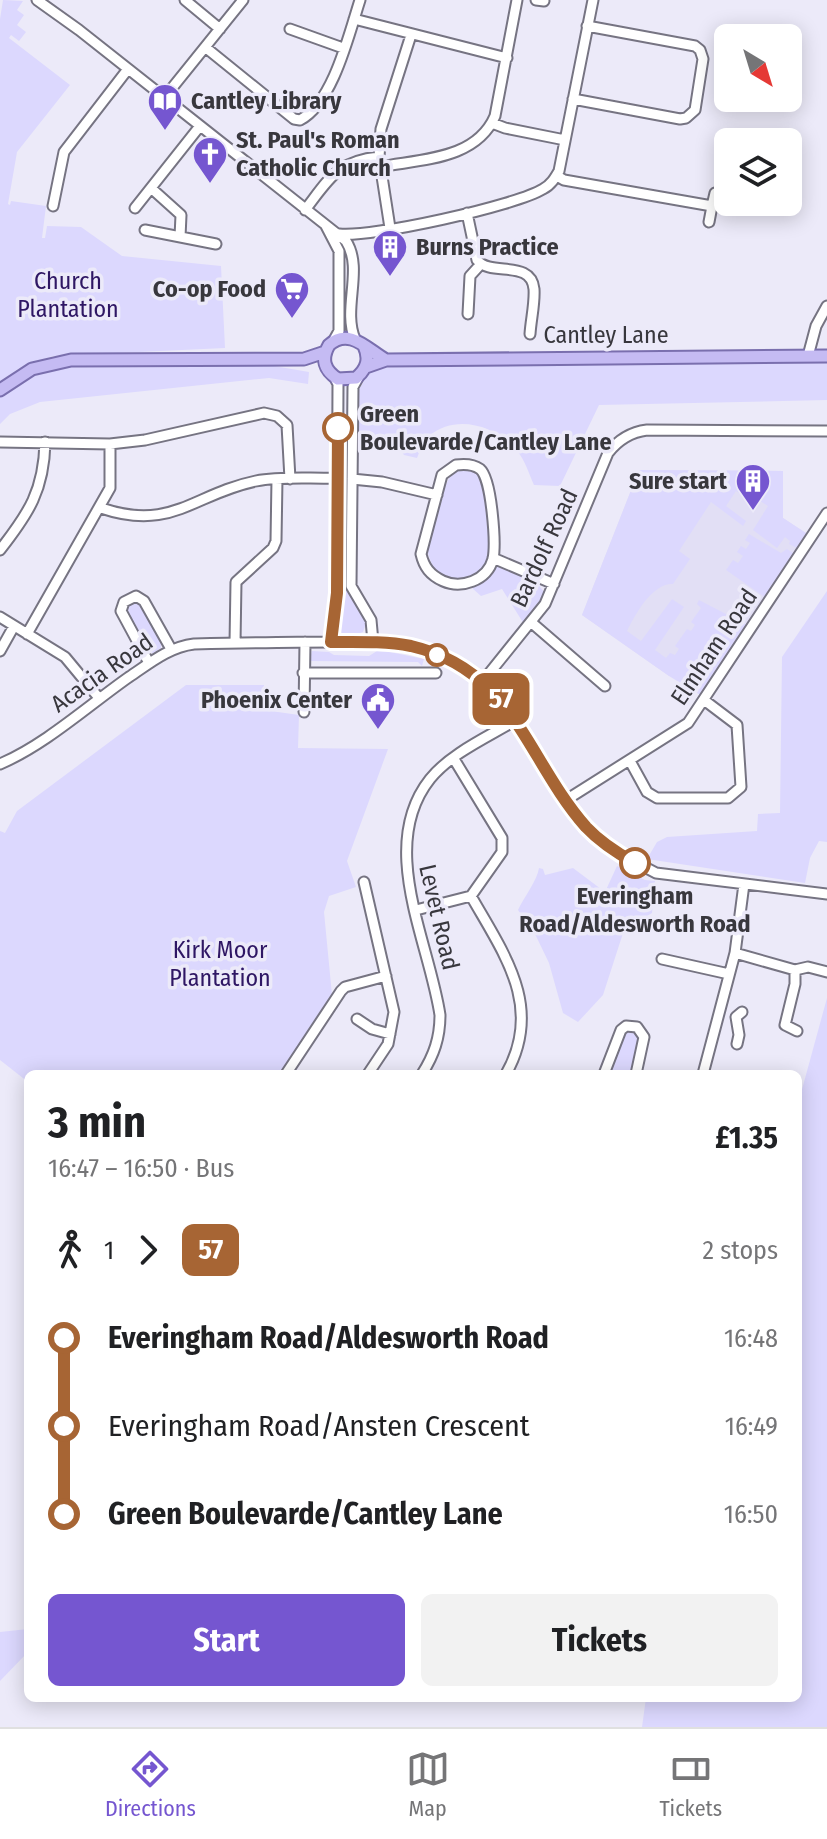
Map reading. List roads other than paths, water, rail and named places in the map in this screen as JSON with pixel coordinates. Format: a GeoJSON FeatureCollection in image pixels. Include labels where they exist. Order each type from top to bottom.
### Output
{"type":"FeatureCollection","features":[{"type":"Feature","properties":{"kind":"main road"},"geometry":{"type":"LineString","coordinates":[[0,390],[32,369],[71,360],[304,359],[325,352],[334,340],[344,337],[360,343],[386,360]]}},
{"type":"Feature","properties":{"kind":"main road"},"geometry":{"type":"LineString","coordinates":[[304,359],[344,380],[362,372],[367,353],[360,343]]}},
{"type":"Feature","properties":{"kind":"main road"},"geometry":{"type":"LineString","coordinates":[[325,352],[330,373]]}},
{"type":"Feature","properties":{"kind":"main road","name":"Cantley Lane"},"geometry":{"type":"LineString","coordinates":[[362,372],[386,360],[827,356]]}},
{"type":"Feature","properties":{"kind":"street"},"geometry":{"type":"LineString","coordinates":[[37,0],[339,234],[351,248],[353,333],[360,343]]}},
{"type":"Feature","properties":{"kind":"street"},"geometry":{"type":"LineString","coordinates":[[185,0],[220,29]]}},
{"type":"Feature","properties":{"kind":"street"},"geometry":{"type":"LineString","coordinates":[[164,98],[243,0]]}},
{"type":"Feature","properties":{"kind":"street"},"geometry":{"type":"LineString","coordinates":[[205,47],[294,119],[300,120],[323,95],[332,79],[360,0]]}},
{"type":"Feature","properties":{"kind":"street"},"geometry":{"type":"LineString","coordinates":[[305,210],[334,173],[359,159],[380,162],[455,153],[479,139],[492,123],[517,0]]}},
{"type":"Feature","properties":{"kind":"street"},"geometry":{"type":"LineString","coordinates":[[339,234],[372,232],[467,213],[541,191],[557,176],[593,0]]}},
{"type":"Feature","properties":{"kind":"street"},"geometry":{"type":"LineString","coordinates":[[354,19],[507,58]]}},
{"type":"Feature","properties":{"kind":"street"},"geometry":{"type":"LineString","coordinates":[[573,99],[680,119],[695,110],[703,59],[695,46],[587,26]]}},
{"type":"Feature","properties":{"kind":"street"},"geometry":{"type":"LineString","coordinates":[[290,29],[343,48]]}},
{"type":"Feature","properties":{"kind":"street"},"geometry":{"type":"LineString","coordinates":[[390,228],[380,162],[385,116],[411,35]]}},
{"type":"Feature","properties":{"kind":"street"},"geometry":{"type":"LineString","coordinates":[[53,206],[64,152],[128,69]]}},
{"type":"Feature","properties":{"kind":"street"},"geometry":{"type":"LineString","coordinates":[[492,123],[565,140]]}},
{"type":"Feature","properties":{"kind":"street"},"geometry":{"type":"LineString","coordinates":[[135,208],[200,126]]}},
{"type":"Feature","properties":{"kind":"street"},"geometry":{"type":"LineString","coordinates":[[557,176],[564,180],[712,206]]}},
{"type":"Feature","properties":{"kind":"street"},"geometry":{"type":"LineString","coordinates":[[151,188],[181,215],[180,237]]}},
{"type":"Feature","properties":{"kind":"street"},"geometry":{"type":"LineString","coordinates":[[709,222],[714,197]]}},
{"type":"Feature","properties":{"kind":"street"},"geometry":{"type":"LineString","coordinates":[[467,213],[480,265],[520,271],[531,279],[534,291],[530,334]]}},
{"type":"Feature","properties":{"kind":"street"},"geometry":{"type":"LineString","coordinates":[[324,224],[339,251],[339,331],[334,340]]}},
{"type":"Feature","properties":{"kind":"street"},"geometry":{"type":"LineString","coordinates":[[145,230],[216,244]]}},
{"type":"Feature","properties":{"kind":"street"},"geometry":{"type":"LineString","coordinates":[[351,248],[359,238],[372,232]]}},
{"type":"Feature","properties":{"kind":"street"},"geometry":{"type":"LineString","coordinates":[[468,314],[470,276],[480,265]]}},
{"type":"Feature","properties":{"kind":"street"},"geometry":{"type":"LineString","coordinates":[[339,294],[352,294]]}},
{"type":"Feature","properties":{"kind":"street"},"geometry":{"type":"LineString","coordinates":[[808,356],[816,326],[827,306]]}},
{"type":"Feature","properties":{"kind":"street"},"geometry":{"type":"LineString","coordinates":[[362,372],[353,387],[351,586],[371,620],[373,642]]}},
{"type":"Feature","properties":{"kind":"street"},"geometry":{"type":"LineString","coordinates":[[330,373],[338,384],[337,593],[331,642]]}},
{"type":"Feature","properties":{"kind":"street"},"geometry":{"type":"LineString","coordinates":[[0,442],[110,444],[145,440],[264,413],[273,414],[287,425],[289,431],[290,479]]}},
{"type":"Feature","properties":{"kind":"street","name":"Bardolf Road"},"geometry":{"type":"LineString","coordinates":[[483,681],[542,611],[608,453],[625,437],[647,430],[827,431]]}},
{"type":"Feature","properties":{"kind":"street"},"geometry":{"type":"LineString","coordinates":[[0,550],[35,500],[42,477],[45,442]]}},
{"type":"Feature","properties":{"kind":"street"},"geometry":{"type":"LineString","coordinates":[[27,634],[101,508],[112,481],[110,444]]}},
{"type":"Feature","properties":{"kind":"street"},"geometry":{"type":"LineString","coordinates":[[462,464],[480,469],[488,481],[493,558],[484,572],[465,585],[454,585],[429,572],[421,554],[437,495],[442,475],[449,468],[462,464]]}},
{"type":"Feature","properties":{"kind":"street"},"geometry":{"type":"LineString","coordinates":[[101,508],[126,517],[160,516],[248,484],[338,473],[351,468]]}},
{"type":"Feature","properties":{"kind":"street"},"geometry":{"type":"LineString","coordinates":[[235,643],[236,582],[273,548],[276,541],[277,479]]}},
{"type":"Feature","properties":{"kind":"street"},"geometry":{"type":"LineString","coordinates":[[338,490],[352,484],[382,482],[437,495]]}},
{"type":"Feature","properties":{"kind":"street","name":"Elmham Road"},"geometry":{"type":"LineString","coordinates":[[566,800],[688,723],[827,513]]}},
{"type":"Feature","properties":{"kind":"street"},"geometry":{"type":"LineString","coordinates":[[493,558],[554,584]]}},
{"type":"Feature","properties":{"kind":"street"},"geometry":{"type":"LineString","coordinates":[[149,663],[121,611],[124,602],[136,596],[144,601],[171,649]]}},
{"type":"Feature","properties":{"kind":"street"},"geometry":{"type":"LineString","coordinates":[[0,617],[72,662],[99,698]]}},
{"type":"Feature","properties":{"kind":"street"},"geometry":{"type":"LineString","coordinates":[[532,623],[605,686]]}},
{"type":"Feature","properties":{"kind":"street"},"geometry":{"type":"LineString","coordinates":[[0,651],[14,626]]}},
{"type":"Feature","properties":{"kind":"street"},"geometry":{"type":"LineString","coordinates":[[304,712],[305,642]]}},
{"type":"Feature","properties":{"kind":"street","name":"Acacia Road"},"geometry":{"type":"LineString","coordinates":[[0,764],[30,747],[171,649],[194,644],[373,642],[408,646],[428,651],[483,681]]}},
{"type":"Feature","properties":{"kind":"street"},"geometry":{"type":"LineString","coordinates":[[303,673],[436,673]]}},
{"type":"Feature","properties":{"kind":"street"},"geometry":{"type":"LineString","coordinates":[[483,681],[516,720],[566,800],[602,842],[646,869],[671,876],[827,894]]}},
{"type":"Feature","properties":{"kind":"street"},"geometry":{"type":"LineString","coordinates":[[630,761],[647,792],[657,798],[728,798],[739,792],[737,725],[735,720],[704,700]]}},
{"type":"Feature","properties":{"kind":"street","name":"Levet Road"},"geometry":{"type":"LineString","coordinates":[[424,1070],[438,1039],[440,1015],[405,859],[409,823],[416,802],[431,777],[516,720]]}},
{"type":"Feature","properties":{"kind":"street"},"geometry":{"type":"LineString","coordinates":[[416,910],[471,896],[500,855],[503,843],[454,759]]}},
{"type":"Feature","properties":{"kind":"street"},"geometry":{"type":"LineString","coordinates":[[364,882],[394,1012],[388,1044],[371,1070]]}},
{"type":"Feature","properties":{"kind":"street"},"geometry":{"type":"LineString","coordinates":[[704,1070],[735,953],[744,884]]}},
{"type":"Feature","properties":{"kind":"street"},"geometry":{"type":"LineString","coordinates":[[471,896],[506,959],[520,995],[521,1032],[508,1070]]}},
{"type":"Feature","properties":{"kind":"street"},"geometry":{"type":"LineString","coordinates":[[735,953],[795,970],[808,967],[827,972]]}},
{"type":"Feature","properties":{"kind":"street"},"geometry":{"type":"LineString","coordinates":[[662,959],[729,974]]}},
{"type":"Feature","properties":{"kind":"street"},"geometry":{"type":"LineString","coordinates":[[795,970],[795,984],[785,1025],[797,1031]]}},
{"type":"Feature","properties":{"kind":"street"},"geometry":{"type":"LineString","coordinates":[[292,1070],[341,991],[345,987],[386,976]]}},
{"type":"Feature","properties":{"kind":"street"},"geometry":{"type":"LineString","coordinates":[[719,1012],[739,1015],[737,1044]]}},
{"type":"Feature","properties":{"kind":"street"},"geometry":{"type":"LineString","coordinates":[[357,1019],[372,1029],[390,1034]]}},
{"type":"Feature","properties":{"kind":"street"},"geometry":{"type":"LineString","coordinates":[[606,1070],[621,1030],[631,1026],[637,1027],[644,1037],[637,1070]]}},
{"type":"Feature","properties":{"kind":"place","name":"Cantley Library"},"geometry":{"type":"Point","coordinates":[165,132]}},
{"type":"Feature","properties":{"kind":"place","name":"St. Paul's Roman Catholic Church"},"geometry":{"type":"Point","coordinates":[210,185]}},
{"type":"Feature","properties":{"kind":"place","name":"Burns Practice"},"geometry":{"type":"Point","coordinates":[390,278]}},
{"type":"Feature","properties":{"kind":"place","name":"Co-op Food"},"geometry":{"type":"Point","coordinates":[292,320]}},
{"type":"Feature","properties":{"kind":"place","name":"Green Boulevarde/Cantley Lane"},"geometry":{"type":"Point","coordinates":[338,428]}},
{"type":"Feature","properties":{"kind":"place","name":"Sure start"},"geometry":{"type":"Point","coordinates":[753,512]}},
{"type":"Feature","properties":{"kind":"place","name":"Phoenix Center"},"geometry":{"type":"Point","coordinates":[378,731]}},
{"type":"Feature","properties":{"kind":"place","name":"Everingham Road/Aldesworth Road"},"geometry":{"type":"Point","coordinates":[635,863]}},
{"type":"Feature","properties":{"kind":"park label","name":"Church Plantation"},"geometry":{"type":"Point","coordinates":[68,295]}},
{"type":"Feature","properties":{"kind":"park label","name":"Kirk Moor Plantation"},"geometry":{"type":"Point","coordinates":[220,964]}}]}
